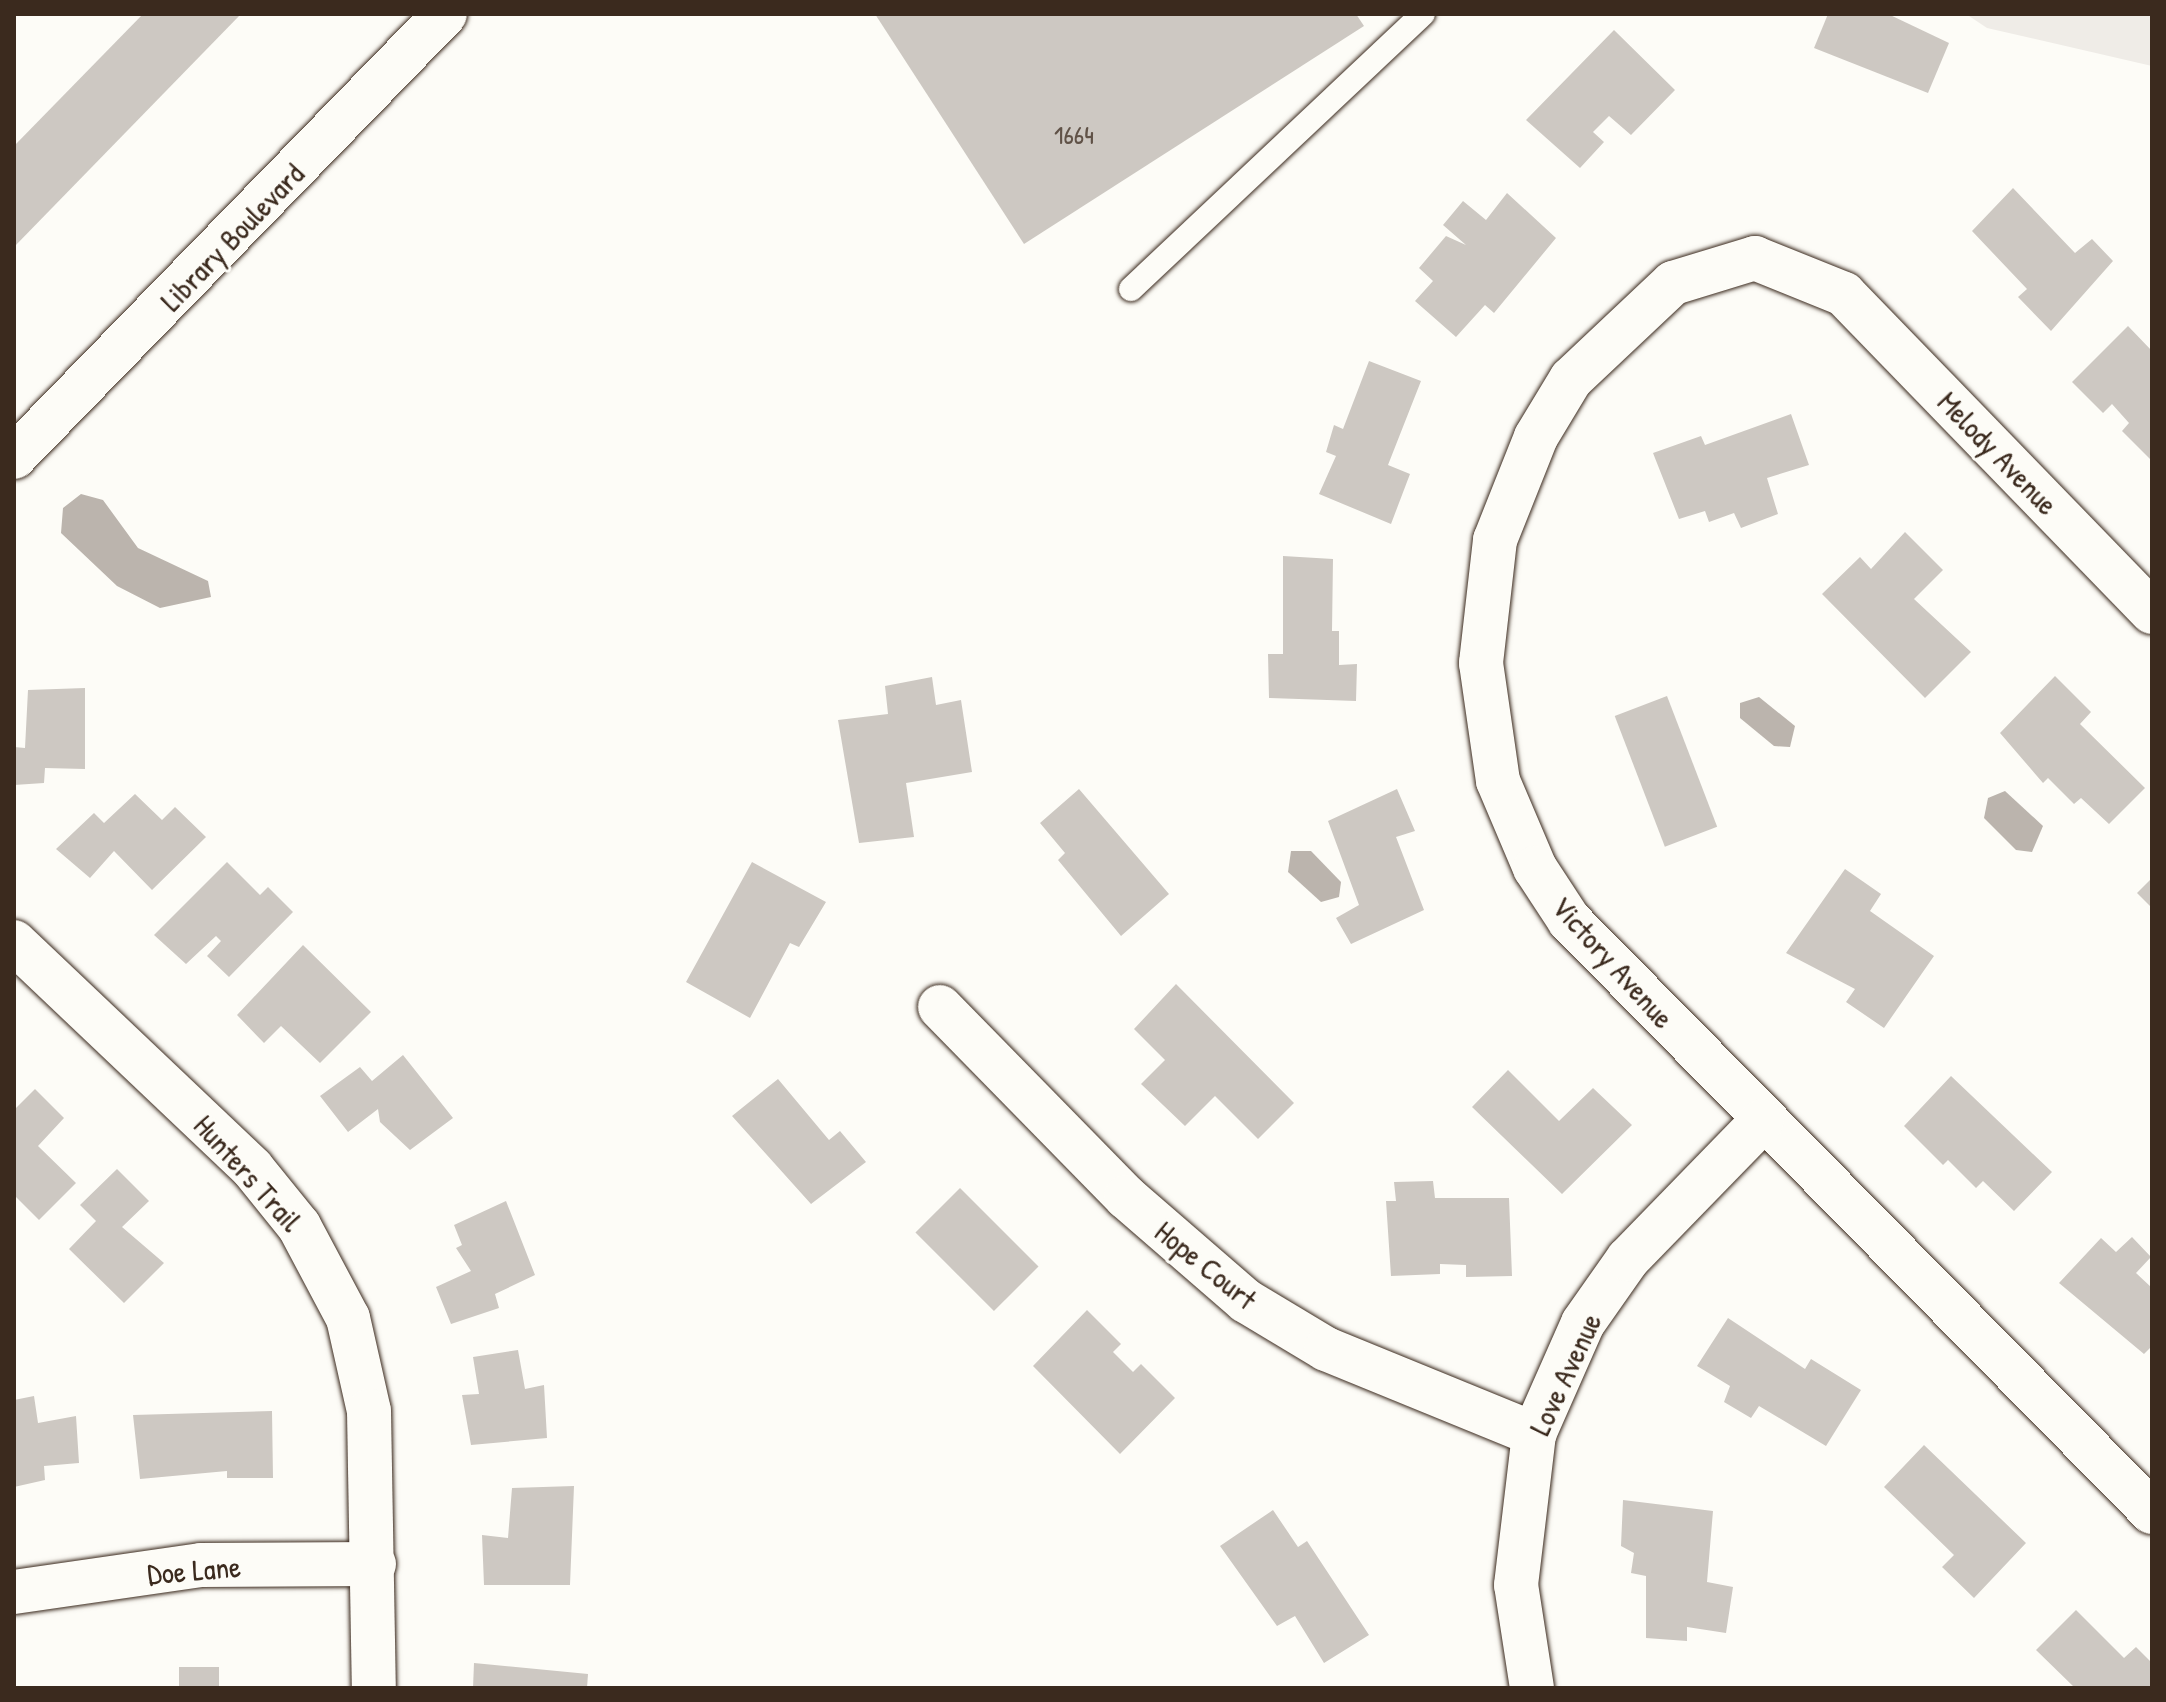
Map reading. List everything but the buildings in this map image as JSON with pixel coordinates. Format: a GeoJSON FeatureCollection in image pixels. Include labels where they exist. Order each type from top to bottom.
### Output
{"type":"FeatureCollection","features":[{"type":"Feature","properties":{"kind":"street","name":"Library Boulevard"},"geometry":{"type":"LineString","coordinates":[[14,457],[445,14]]}},
{"type":"Feature","properties":{"kind":"street","name":"Victory Avenue"},"geometry":{"type":"LineString","coordinates":[[1844,294],[1755,258],[1673,283],[1643,305],[1571,379],[1536,437],[1495,540],[1482,608],[1490,748],[1535,868],[1612,969],[2152,1512]]}},
{"type":"Feature","properties":{"kind":"street","name":"Melody Avenue"},"geometry":{"type":"LineString","coordinates":[[1844,294],[2152,612]]}},
{"type":"Feature","properties":{"kind":"street","name":"Hunters Trail"},"geometry":{"type":"LineString","coordinates":[[14,942],[252,1168],[321,1263],[348,1318],[367,1398],[374,1564],[374,1688]]}},
{"type":"Feature","properties":{"kind":"street","name":"Hope Court"},"geometry":{"type":"LineString","coordinates":[[940,1007],[1126,1197],[1246,1301],[1326,1349],[1534,1434]]}},
{"type":"Feature","properties":{"kind":"street","name":"Love Avenue"},"geometry":{"type":"LineString","coordinates":[[1532,1688],[1516,1585],[1534,1434],[1583,1323],[1628,1259],[1762,1121]]}},
{"type":"Feature","properties":{"kind":"street","name":"Doe Lane"},"geometry":{"type":"LineString","coordinates":[[14,1592],[201,1565],[374,1564]]}},
{"type":"Feature","properties":{"kind":"lane"},"geometry":{"type":"LineString","coordinates":[[1131,289],[1423,14]]}},
{"type":"Feature","properties":{"kind":"shaded area"},"geometry":{"type":"Polygon","coordinates":[[[1966,14],[2152,14],[2152,66],[1987,28],[1966,14]]]}},
{"type":"Feature","properties":{"kind":"shaded area"},"geometry":{"type":"Polygon","coordinates":[[[81,494],[103,500],[138,548],[208,581],[211,597],[160,608],[117,586],[61,533],[63,508],[81,494]]]}},
{"type":"Feature","properties":{"kind":"shaded area"},"geometry":{"type":"Polygon","coordinates":[[[1759,697],[1795,726],[1790,747],[1774,746],[1740,718],[1740,703],[1759,697]]]}},
{"type":"Feature","properties":{"kind":"shaded area"},"geometry":{"type":"Polygon","coordinates":[[[2005,791],[2043,826],[2032,852],[2016,850],[1984,818],[1988,798],[2005,791]]]}},
{"type":"Feature","properties":{"kind":"shaded area"},"geometry":{"type":"Polygon","coordinates":[[[1291,851],[1311,851],[1341,882],[1339,897],[1321,902],[1288,872],[1291,851]]]}}]}
